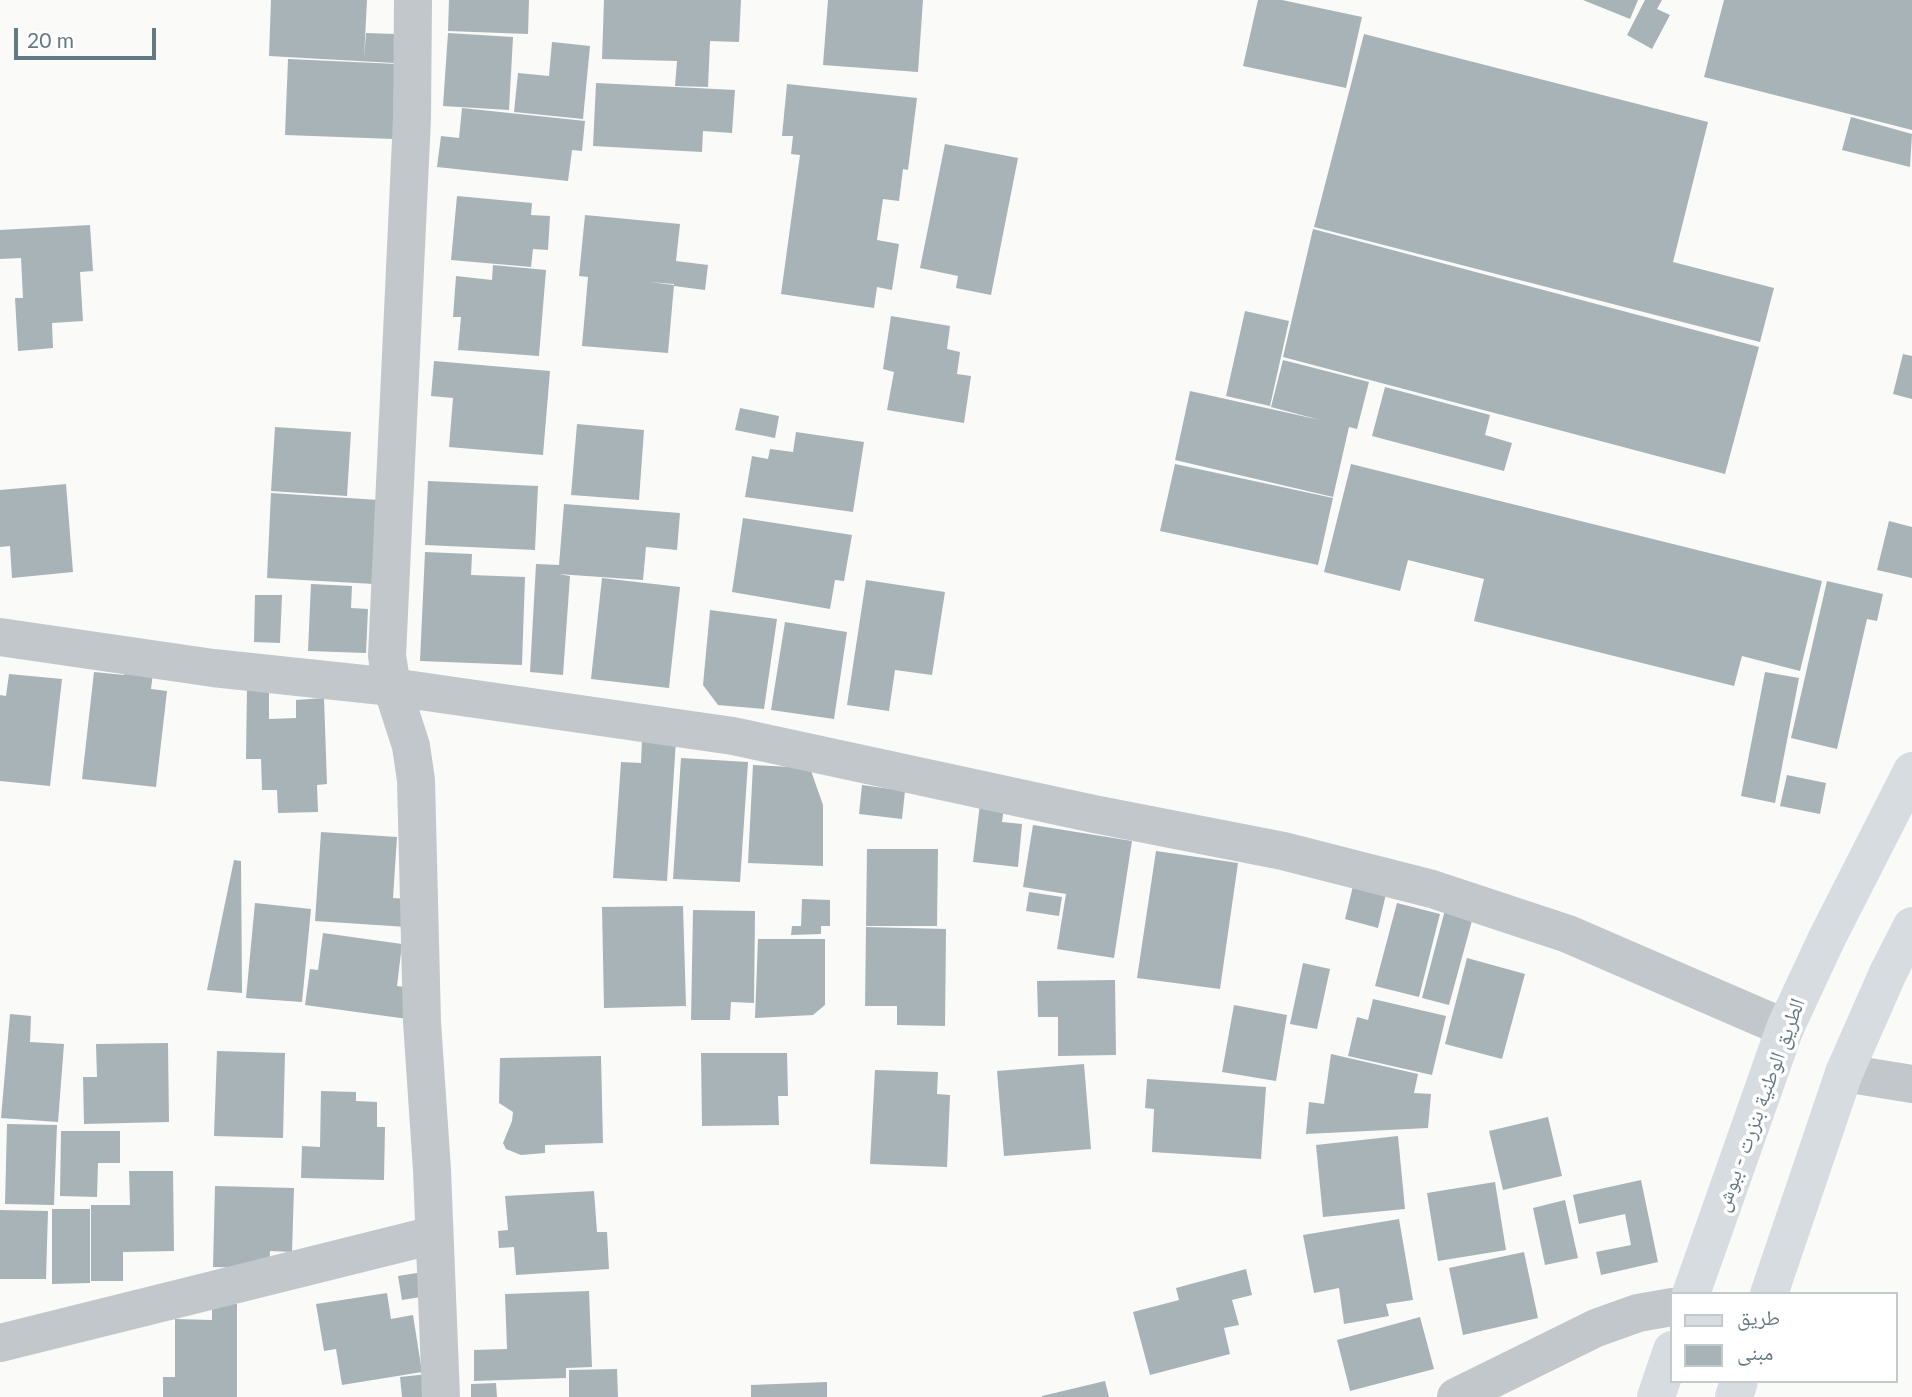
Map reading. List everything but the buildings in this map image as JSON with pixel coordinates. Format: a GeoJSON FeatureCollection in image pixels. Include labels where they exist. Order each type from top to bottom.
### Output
{"type":"FeatureCollection","features":[{"type":"Feature","properties":{"kind":"main road","name":"الطريق الوطنية بنزرت - ببوش"},"geometry":{"type":"LineString","coordinates":[[1692,1292],[1785,1028],[1827,938],[1912,771]]}},
{"type":"Feature","properties":{"kind":"main road"},"geometry":{"type":"LineString","coordinates":[[1770,1292],[1844,1073],[1912,926]]}},
{"type":"Feature","properties":{"kind":"main road"},"geometry":{"type":"LineString","coordinates":[[1657,1397],[1671,1353]]}},
{"type":"Feature","properties":{"kind":"street"},"geometry":{"type":"LineString","coordinates":[[413,0],[411,131],[387,656],[392,687],[411,746],[416,780],[422,1021],[441,1397]]}},
{"type":"Feature","properties":{"kind":"street"},"geometry":{"type":"LineString","coordinates":[[0,637],[213,668],[392,687],[733,736],[1094,814],[1283,851],[1432,889],[1568,934],[1785,1028]]}},
{"type":"Feature","properties":{"kind":"street"},"geometry":{"type":"LineString","coordinates":[[1844,1073],[1912,1084]]}},
{"type":"Feature","properties":{"kind":"street"},"geometry":{"type":"LineString","coordinates":[[0,1343],[434,1235]]}},
{"type":"Feature","properties":{"kind":"street"},"geometry":{"type":"LineString","coordinates":[[1456,1397],[1596,1328],[1638,1312],[1671,1307]]}}]}
